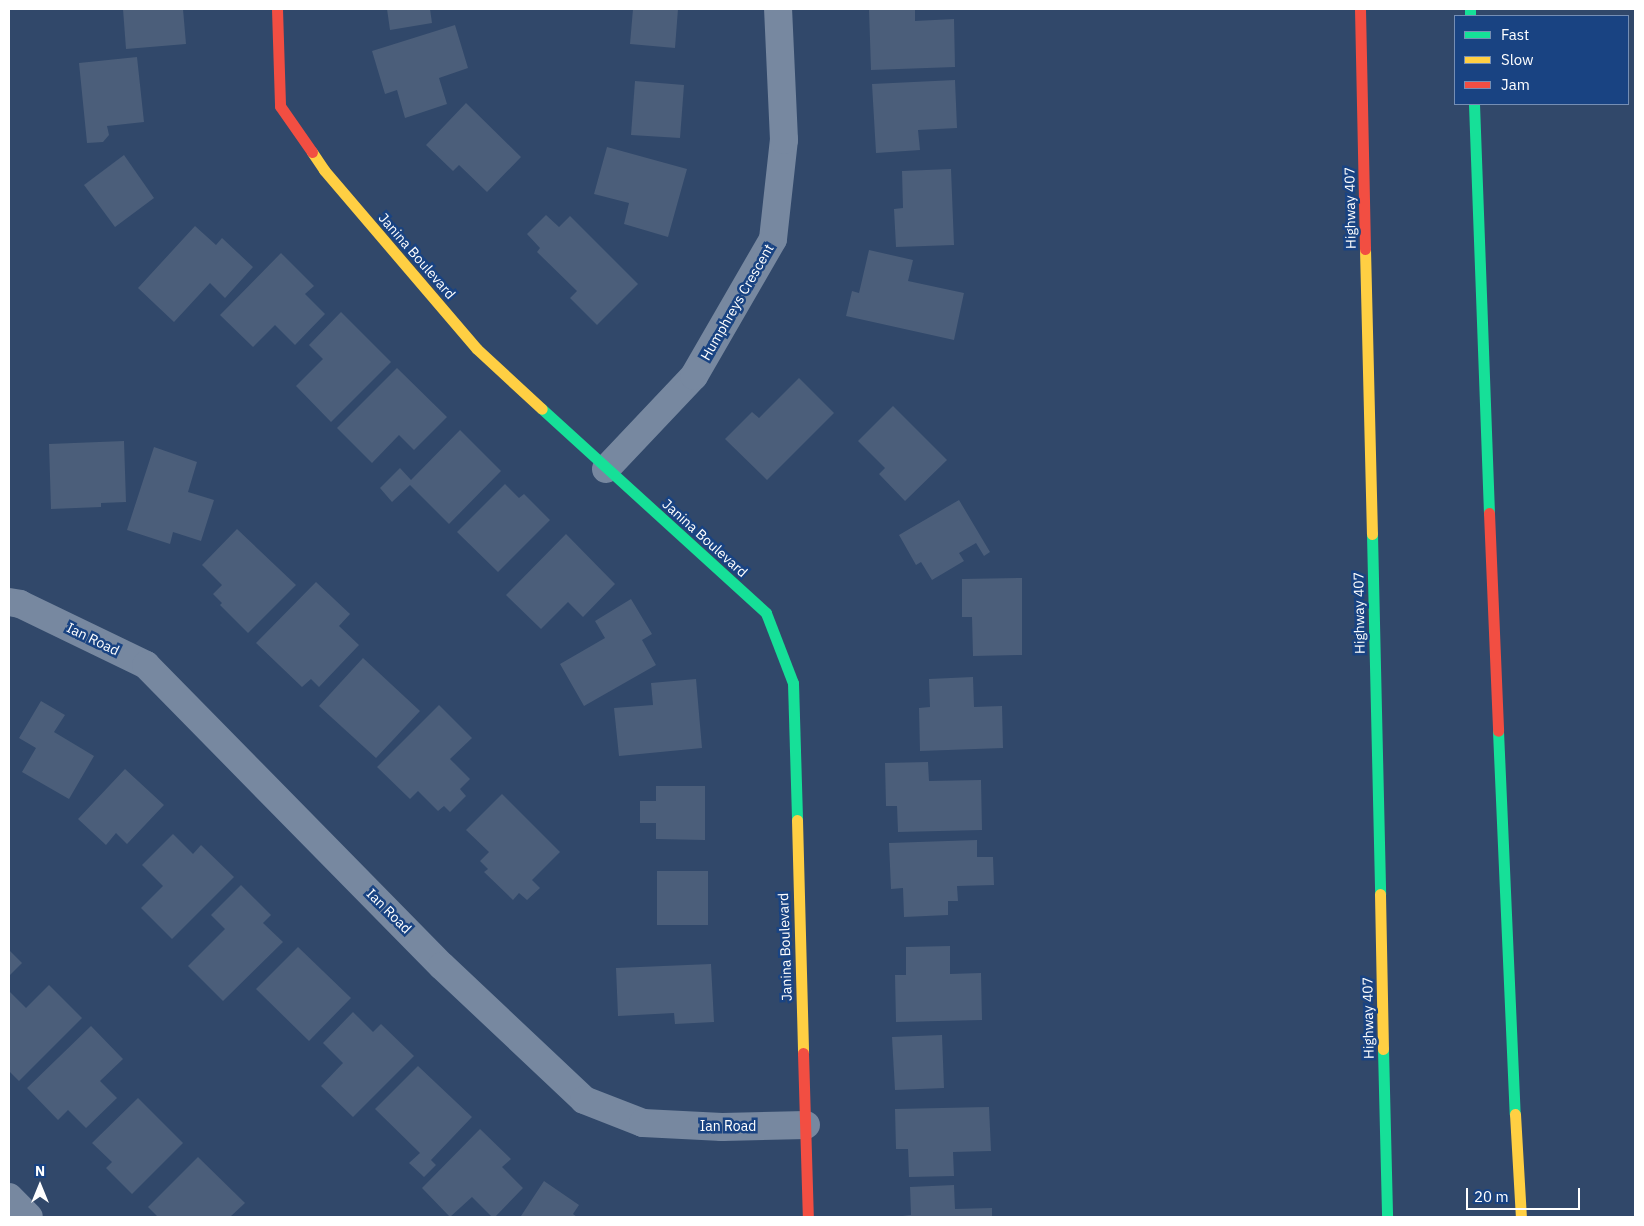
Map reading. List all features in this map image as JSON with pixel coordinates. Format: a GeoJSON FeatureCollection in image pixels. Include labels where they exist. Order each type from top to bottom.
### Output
{"type":"FeatureCollection","features":[{"type":"Feature","properties":{"kind":"main road","name":"Janina Boulevard"},"geometry":{"type":"LineString","coordinates":[[277,9],[280,106],[324,170],[478,349],[606,469],[766,613],[793,683],[808,1217]]}},
{"type":"Feature","properties":{"kind":"main road","name":"Highway 407"},"geometry":{"type":"LineString","coordinates":[[1360,9],[1387,1217]]}},
{"type":"Feature","properties":{"kind":"main road"},"geometry":{"type":"LineString","coordinates":[[1474,105],[1504,899],[1521,1217]]}},
{"type":"Feature","properties":{"kind":"main road"},"geometry":{"type":"LineString","coordinates":[[1504,899],[1506,1168]]}},
{"type":"Feature","properties":{"kind":"street","name":"Humphreys Crescent"},"geometry":{"type":"LineString","coordinates":[[606,469],[694,376],[773,239],[784,140],[778,9]]}},
{"type":"Feature","properties":{"kind":"street","name":"Ian Road"},"geometry":{"type":"LineString","coordinates":[[9,602],[20,604],[146,665],[442,966],[584,1100],[643,1123],[722,1127],[806,1125]]}},
{"type":"Feature","properties":{"kind":"street"},"geometry":{"type":"LineString","coordinates":[[9,1197],[29,1217]]}},
{"type":"Feature","properties":{"kind":"building"},"geometry":{"type":"Polygon","coordinates":[[[123,9],[183,9],[186,44],[126,49],[123,9]]]}},
{"type":"Feature","properties":{"kind":"building"},"geometry":{"type":"Polygon","coordinates":[[[387,9],[430,9],[432,23],[390,30],[387,9]]]}},
{"type":"Feature","properties":{"kind":"building"},"geometry":{"type":"Polygon","coordinates":[[[633,9],[678,9],[675,48],[630,44],[633,9]]]}},
{"type":"Feature","properties":{"kind":"building"},"geometry":{"type":"Polygon","coordinates":[[[869,9],[915,9],[915,21],[954,19],[955,67],[871,70],[869,9]]]}},
{"type":"Feature","properties":{"kind":"building"},"geometry":{"type":"Polygon","coordinates":[[[455,25],[468,68],[439,78],[447,104],[405,118],[397,90],[385,94],[372,51],[455,25]]]}},
{"type":"Feature","properties":{"kind":"building"},"geometry":{"type":"Polygon","coordinates":[[[137,57],[144,122],[107,126],[109,135],[103,142],[87,143],[79,63],[137,57]]]}},
{"type":"Feature","properties":{"kind":"building"},"geometry":{"type":"Polygon","coordinates":[[[955,80],[957,128],[918,130],[920,150],[876,153],[872,84],[955,80]]]}},
{"type":"Feature","properties":{"kind":"building"},"geometry":{"type":"Polygon","coordinates":[[[635,81],[684,85],[680,138],[631,135],[635,81]]]}},
{"type":"Feature","properties":{"kind":"building"},"geometry":{"type":"Polygon","coordinates":[[[466,103],[521,157],[487,192],[459,165],[453,171],[426,145],[466,103]]]}},
{"type":"Feature","properties":{"kind":"building"},"geometry":{"type":"Polygon","coordinates":[[[607,147],[687,169],[668,237],[624,224],[629,203],[594,194],[607,147]]]}},
{"type":"Feature","properties":{"kind":"building"},"geometry":{"type":"Polygon","coordinates":[[[124,155],[154,198],[115,227],[84,185],[124,155]]]}},
{"type":"Feature","properties":{"kind":"building"},"geometry":{"type":"Polygon","coordinates":[[[951,169],[954,245],[896,247],[894,209],[903,208],[902,171],[951,169]]]}},
{"type":"Feature","properties":{"kind":"building"},"geometry":{"type":"Polygon","coordinates":[[[546,215],[559,227],[570,216],[638,284],[597,325],[570,298],[577,291],[537,252],[540,248],[527,234],[546,215]]]}},
{"type":"Feature","properties":{"kind":"building"},"geometry":{"type":"Polygon","coordinates":[[[195,226],[216,245],[222,238],[253,267],[225,298],[210,283],[174,322],[138,288],[195,226]]]}},
{"type":"Feature","properties":{"kind":"building"},"geometry":{"type":"Polygon","coordinates":[[[869,250],[913,260],[908,281],[964,293],[954,340],[846,316],[852,291],[859,293],[869,250]]]}},
{"type":"Feature","properties":{"kind":"building"},"geometry":{"type":"Polygon","coordinates":[[[281,253],[314,286],[305,294],[325,314],[295,345],[275,325],[253,347],[220,315],[281,253]]]}},
{"type":"Feature","properties":{"kind":"building"},"geometry":{"type":"Polygon","coordinates":[[[341,312],[391,362],[331,422],[296,386],[323,359],[309,345],[341,312]]]}},
{"type":"Feature","properties":{"kind":"building"},"geometry":{"type":"Polygon","coordinates":[[[397,368],[447,417],[414,450],[399,435],[372,463],[337,428],[397,368]]]}},
{"type":"Feature","properties":{"kind":"building"},"geometry":{"type":"Polygon","coordinates":[[[799,378],[834,413],[767,480],[725,439],[752,412],[759,418],[799,378]]]}},
{"type":"Feature","properties":{"kind":"building"},"geometry":{"type":"Polygon","coordinates":[[[893,406],[947,460],[905,501],[879,474],[885,468],[858,441],[893,406]]]}},
{"type":"Feature","properties":{"kind":"building"},"geometry":{"type":"Polygon","coordinates":[[[460,430],[501,471],[449,524],[410,485],[392,502],[380,488],[400,468],[411,480],[460,430]]]}},
{"type":"Feature","properties":{"kind":"building"},"geometry":{"type":"Polygon","coordinates":[[[124,441],[126,502],[101,503],[101,507],[51,509],[49,444],[124,441]]]}},
{"type":"Feature","properties":{"kind":"building"},"geometry":{"type":"Polygon","coordinates":[[[154,447],[197,462],[188,492],[214,500],[201,541],[173,532],[170,544],[127,530],[154,447]]]}},
{"type":"Feature","properties":{"kind":"building"},"geometry":{"type":"Polygon","coordinates":[[[505,484],[519,498],[524,494],[550,520],[498,572],[457,532],[505,484]]]}},
{"type":"Feature","properties":{"kind":"building"},"geometry":{"type":"Polygon","coordinates":[[[959,500],[990,552],[984,556],[976,543],[959,553],[964,561],[932,580],[921,562],[916,565],[899,535],[959,500]]]}},
{"type":"Feature","properties":{"kind":"building"},"geometry":{"type":"Polygon","coordinates":[[[237,529],[296,585],[248,633],[220,605],[222,603],[213,594],[222,585],[202,565],[237,529]]]}},
{"type":"Feature","properties":{"kind":"building"},"geometry":{"type":"Polygon","coordinates":[[[566,534],[615,584],[583,617],[568,602],[541,629],[506,595],[566,534]]]}},
{"type":"Feature","properties":{"kind":"building"},"geometry":{"type":"Polygon","coordinates":[[[1022,578],[1022,655],[973,656],[972,617],[962,617],[962,579],[1022,578]]]}},
{"type":"Feature","properties":{"kind":"building"},"geometry":{"type":"Polygon","coordinates":[[[316,582],[350,614],[339,626],[359,645],[319,687],[311,679],[302,687],[256,643],[316,582]]]}},
{"type":"Feature","properties":{"kind":"building"},"geometry":{"type":"Polygon","coordinates":[[[631,599],[652,634],[642,640],[656,665],[584,706],[560,664],[605,638],[595,621],[631,599]]]}},
{"type":"Feature","properties":{"kind":"building"},"geometry":{"type":"Polygon","coordinates":[[[363,658],[420,711],[376,758],[319,706],[363,658]]]}},
{"type":"Feature","properties":{"kind":"building"},"geometry":{"type":"Polygon","coordinates":[[[973,677],[974,707],[1002,706],[1003,748],[920,751],[919,708],[930,707],[929,679],[973,677]]]}},
{"type":"Feature","properties":{"kind":"building"},"geometry":{"type":"Polygon","coordinates":[[[696,679],[702,748],[619,756],[614,708],[653,705],[651,683],[696,679]]]}},
{"type":"Feature","properties":{"kind":"building"},"geometry":{"type":"Polygon","coordinates":[[[41,701],[65,715],[54,732],[94,756],[69,799],[22,772],[36,748],[19,738],[41,701]]]}},
{"type":"Feature","properties":{"kind":"building"},"geometry":{"type":"Polygon","coordinates":[[[439,705],[472,738],[450,759],[470,779],[460,789],[466,796],[450,812],[444,806],[438,811],[418,791],[410,799],[377,767],[439,705]]]}},
{"type":"Feature","properties":{"kind":"building"},"geometry":{"type":"Polygon","coordinates":[[[928,762],[929,781],[981,780],[982,830],[898,832],[897,806],[886,806],[885,763],[928,762]]]}},
{"type":"Feature","properties":{"kind":"building"},"geometry":{"type":"Polygon","coordinates":[[[125,769],[164,805],[127,844],[116,833],[106,845],[78,819],[125,769]]]}},
{"type":"Feature","properties":{"kind":"building"},"geometry":{"type":"Polygon","coordinates":[[[656,786],[705,786],[705,840],[656,839],[656,823],[640,823],[640,801],[656,801],[656,786]]]}},
{"type":"Feature","properties":{"kind":"building"},"geometry":{"type":"Polygon","coordinates":[[[502,794],[560,852],[532,880],[540,888],[527,900],[519,893],[513,900],[484,872],[488,869],[480,861],[489,852],[466,830],[502,794]]]}},
{"type":"Feature","properties":{"kind":"building"},"geometry":{"type":"Polygon","coordinates":[[[173,834],[193,854],[201,845],[234,877],[172,939],[141,908],[163,886],[142,865],[173,834]]]}},
{"type":"Feature","properties":{"kind":"building"},"geometry":{"type":"Polygon","coordinates":[[[977,840],[977,857],[993,857],[994,885],[957,886],[958,901],[948,901],[948,915],[904,917],[903,888],[891,889],[889,843],[977,840]]]}},
{"type":"Feature","properties":{"kind":"building"},"geometry":{"type":"Polygon","coordinates":[[[657,871],[708,871],[708,925],[657,925],[657,871]]]}},
{"type":"Feature","properties":{"kind":"building"},"geometry":{"type":"Polygon","coordinates":[[[241,885],[271,915],[263,923],[283,942],[223,1001],[188,966],[225,929],[211,915],[241,885]]]}},
{"type":"Feature","properties":{"kind":"building"},"geometry":{"type":"Polygon","coordinates":[[[950,946],[950,974],[981,973],[982,1020],[896,1022],[895,975],[906,975],[906,947],[950,946]]]}},
{"type":"Feature","properties":{"kind":"building"},"geometry":{"type":"Polygon","coordinates":[[[298,947],[351,998],[309,1041],[256,989],[298,947]]]}},
{"type":"Feature","properties":{"kind":"building"},"geometry":{"type":"Polygon","coordinates":[[[9,950],[22,963],[9,976],[9,950]]]}},
{"type":"Feature","properties":{"kind":"building"},"geometry":{"type":"Polygon","coordinates":[[[711,964],[714,1022],[675,1024],[674,1013],[618,1016],[616,968],[711,964]]]}},
{"type":"Feature","properties":{"kind":"building"},"geometry":{"type":"Polygon","coordinates":[[[49,985],[82,1018],[19,1081],[9,1071],[9,991],[26,1008],[49,985]]]}},
{"type":"Feature","properties":{"kind":"building"},"geometry":{"type":"Polygon","coordinates":[[[353,1012],[373,1032],[381,1024],[414,1056],[353,1117],[321,1086],[343,1063],[323,1043],[353,1012]]]}},
{"type":"Feature","properties":{"kind":"building"},"geometry":{"type":"Polygon","coordinates":[[[91,1026],[123,1059],[100,1081],[117,1098],[86,1128],[68,1110],[58,1120],[27,1088],[91,1026]]]}},
{"type":"Feature","properties":{"kind":"building"},"geometry":{"type":"Polygon","coordinates":[[[942,1035],[944,1088],[895,1090],[892,1037],[942,1035]]]}},
{"type":"Feature","properties":{"kind":"building"},"geometry":{"type":"Polygon","coordinates":[[[418,1066],[472,1117],[431,1160],[436,1165],[424,1177],[409,1163],[420,1153],[375,1109],[418,1066]]]}},
{"type":"Feature","properties":{"kind":"building"},"geometry":{"type":"Polygon","coordinates":[[[138,1098],[183,1143],[132,1194],[106,1168],[112,1162],[92,1143],[138,1098]]]}},
{"type":"Feature","properties":{"kind":"building"},"geometry":{"type":"Polygon","coordinates":[[[989,1107],[991,1151],[953,1152],[954,1176],[909,1177],[908,1149],[896,1149],[895,1109],[989,1107]]]}},
{"type":"Feature","properties":{"kind":"building"},"geometry":{"type":"Polygon","coordinates":[[[480,1129],[511,1159],[502,1167],[523,1188],[495,1217],[492,1217],[472,1197],[450,1217],[422,1188],[480,1129]]]}},
{"type":"Feature","properties":{"kind":"building"},"geometry":{"type":"Polygon","coordinates":[[[198,1157],[245,1203],[230,1217],[158,1217],[148,1207],[198,1157]]]}},
{"type":"Feature","properties":{"kind":"building"},"geometry":{"type":"Polygon","coordinates":[[[544,1181],[579,1205],[573,1214],[577,1217],[521,1216],[544,1181]]]}},
{"type":"Feature","properties":{"kind":"building"},"geometry":{"type":"Polygon","coordinates":[[[954,1185],[955,1209],[992,1208],[992,1217],[894,1217],[911,1215],[910,1187],[954,1185]]]}},
{"type":"Feature","properties":{"kind":"traffic: fast"},"geometry":{"type":"LineString","coordinates":[[1470,9],[1470,15]]}},
{"type":"Feature","properties":{"kind":"traffic: fast"},"geometry":{"type":"LineString","coordinates":[[1474,105],[1489,513]]}},
{"type":"Feature","properties":{"kind":"traffic: fast"},"geometry":{"type":"LineString","coordinates":[[542,409],[766,613],[793,683],[797,820]]}},
{"type":"Feature","properties":{"kind":"traffic: fast"},"geometry":{"type":"LineString","coordinates":[[1372,534],[1380,894]]}},
{"type":"Feature","properties":{"kind":"traffic: fast"},"geometry":{"type":"LineString","coordinates":[[1498,731],[1515,1114]]}},
{"type":"Feature","properties":{"kind":"traffic: fast"},"geometry":{"type":"LineString","coordinates":[[1383,1049],[1387,1217]]}},
{"type":"Feature","properties":{"kind":"traffic: slow"},"geometry":{"type":"LineString","coordinates":[[312,152],[324,170],[477,349],[542,409]]}},
{"type":"Feature","properties":{"kind":"traffic: slow"},"geometry":{"type":"LineString","coordinates":[[1365,249],[1372,534]]}},
{"type":"Feature","properties":{"kind":"traffic: slow"},"geometry":{"type":"LineString","coordinates":[[797,820],[803,1053]]}},
{"type":"Feature","properties":{"kind":"traffic: slow"},"geometry":{"type":"LineString","coordinates":[[1380,894],[1383,1049]]}},
{"type":"Feature","properties":{"kind":"traffic: slow"},"geometry":{"type":"LineString","coordinates":[[1515,1114],[1521,1217]]}},
{"type":"Feature","properties":{"kind":"traffic: jam"},"geometry":{"type":"LineString","coordinates":[[277,9],[280,106],[312,152]]}},
{"type":"Feature","properties":{"kind":"traffic: jam"},"geometry":{"type":"LineString","coordinates":[[1360,9],[1365,249]]}},
{"type":"Feature","properties":{"kind":"traffic: jam"},"geometry":{"type":"LineString","coordinates":[[1489,513],[1498,731]]}},
{"type":"Feature","properties":{"kind":"traffic: jam"},"geometry":{"type":"LineString","coordinates":[[803,1053],[808,1217]]}}]}
